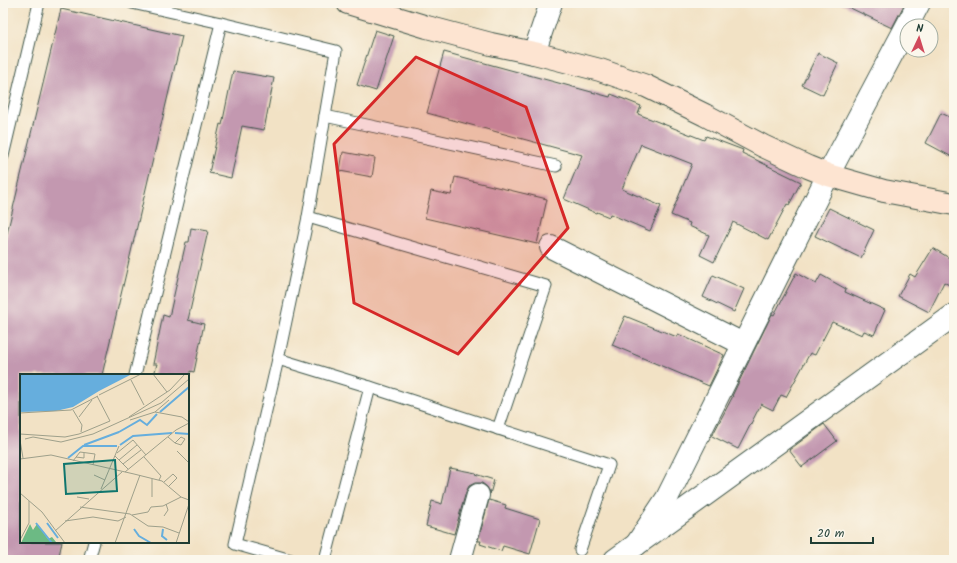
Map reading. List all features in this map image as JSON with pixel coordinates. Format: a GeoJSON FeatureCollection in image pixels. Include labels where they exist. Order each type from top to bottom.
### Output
{"type":"FeatureCollection","features":[{"type":"Feature","properties":{"kind":"street"},"geometry":{"type":"LineString","coordinates":[[348,3],[490,44],[534,53],[600,70],[646,86],[763,146],[828,175],[884,191],[954,204]]}},
{"type":"Feature","properties":{"kind":"street"},"geometry":{"type":"LineString","coordinates":[[534,53],[551,3]]}},
{"type":"Feature","properties":{"kind":"street"},"geometry":{"type":"LineString","coordinates":[[636,545],[667,498],[828,175],[919,3]]}},
{"type":"Feature","properties":{"kind":"street"},"geometry":{"type":"LineString","coordinates":[[550,248],[744,344]]}},
{"type":"Feature","properties":{"kind":"street"},"geometry":{"type":"LineString","coordinates":[[615,560],[954,315]]}},
{"type":"Feature","properties":{"kind":"street"},"geometry":{"type":"LineString","coordinates":[[460,560],[478,495]]}},
{"type":"Feature","properties":{"kind":"lane"},"geometry":{"type":"LineString","coordinates":[[3,156],[39,3]]}},
{"type":"Feature","properties":{"kind":"lane"},"geometry":{"type":"LineString","coordinates":[[132,3],[336,51],[308,217],[278,359],[235,544],[291,560]]}},
{"type":"Feature","properties":{"kind":"lane"},"geometry":{"type":"LineString","coordinates":[[135,374],[221,23]]}},
{"type":"Feature","properties":{"kind":"lane"},"geometry":{"type":"LineString","coordinates":[[326,116],[556,166]]}},
{"type":"Feature","properties":{"kind":"lane"},"geometry":{"type":"LineString","coordinates":[[308,217],[546,286],[498,429]]}},
{"type":"Feature","properties":{"kind":"lane"},"geometry":{"type":"LineString","coordinates":[[278,359],[370,387],[609,465],[580,550]]}},
{"type":"Feature","properties":{"kind":"lane"},"geometry":{"type":"LineString","coordinates":[[325,560],[370,387]]}},
{"type":"Feature","properties":{"kind":"lane"},"geometry":{"type":"LineString","coordinates":[[89,560],[94,543]]}},
{"type":"Feature","properties":{"kind":"highlighted area"},"geometry":{"type":"Polygon","coordinates":[[[416,57],[526,107],[568,228],[458,354],[354,303],[334,144],[416,57]]]}},
{"type":"Feature","properties":{"kind":"building"},"geometry":{"type":"Polygon","coordinates":[[[840,3],[905,3],[892,28],[840,3]]]}},
{"type":"Feature","properties":{"kind":"building"},"geometry":{"type":"Polygon","coordinates":[[[61,9],[182,36],[102,374],[20,374],[20,543],[62,543],[58,560],[3,560],[3,250],[61,9]]]}},
{"type":"Feature","properties":{"kind":"building"},"geometry":{"type":"Polygon","coordinates":[[[375,30],[394,36],[376,91],[357,85],[375,30]]]}},
{"type":"Feature","properties":{"kind":"building"},"geometry":{"type":"Polygon","coordinates":[[[444,52],[610,97],[611,94],[641,106],[638,114],[704,140],[706,136],[743,150],[742,153],[801,182],[789,205],[787,204],[768,240],[733,222],[714,262],[700,255],[709,235],[689,226],[690,223],[671,215],[692,164],[641,144],[622,189],[661,206],[650,231],[610,214],[609,217],[597,212],[596,213],[564,199],[582,155],[427,113],[444,52]]]}},
{"type":"Feature","properties":{"kind":"building"},"geometry":{"type":"Polygon","coordinates":[[[818,53],[838,63],[823,95],[802,85],[818,53]]]}},
{"type":"Feature","properties":{"kind":"building"},"geometry":{"type":"Polygon","coordinates":[[[233,71],[274,78],[264,130],[242,126],[231,178],[209,173],[220,124],[222,125],[233,71]]]}},
{"type":"Feature","properties":{"kind":"building"},"geometry":{"type":"Polygon","coordinates":[[[941,113],[954,119],[954,158],[926,143],[941,113]]]}},
{"type":"Feature","properties":{"kind":"building"},"geometry":{"type":"Polygon","coordinates":[[[343,152],[375,158],[372,177],[340,171],[343,152]]]}},
{"type":"Feature","properties":{"kind":"building"},"geometry":{"type":"Polygon","coordinates":[[[455,177],[547,199],[537,244],[425,218],[431,191],[451,195],[455,177]]]}},
{"type":"Feature","properties":{"kind":"building"},"geometry":{"type":"Polygon","coordinates":[[[829,208],[874,230],[861,258],[815,236],[829,208]]]}},
{"type":"Feature","properties":{"kind":"building"},"geometry":{"type":"Polygon","coordinates":[[[191,228],[208,231],[188,320],[204,324],[194,372],[190,371],[190,375],[154,374],[157,364],[153,364],[163,315],[169,317],[186,242],[189,242],[191,228]]]}},
{"type":"Feature","properties":{"kind":"building"},"geometry":{"type":"Polygon","coordinates":[[[933,248],[954,261],[954,288],[944,282],[929,312],[898,296],[910,274],[915,277],[933,248]]]}},
{"type":"Feature","properties":{"kind":"building"},"geometry":{"type":"Polygon","coordinates":[[[796,273],[816,284],[821,275],[846,289],[845,292],[885,310],[874,335],[864,331],[862,335],[832,322],[815,355],[810,353],[786,397],[781,395],[773,410],[761,404],[738,449],[712,436],[772,314],[774,315],[796,273]]]}},
{"type":"Feature","properties":{"kind":"building"},"geometry":{"type":"Polygon","coordinates":[[[713,275],[744,289],[734,312],[703,297],[713,275]]]}},
{"type":"Feature","properties":{"kind":"building"},"geometry":{"type":"Polygon","coordinates":[[[625,316],[677,337],[678,334],[724,355],[709,386],[612,345],[625,316]]]}},
{"type":"Feature","properties":{"kind":"building"},"geometry":{"type":"Polygon","coordinates":[[[824,424],[837,441],[802,467],[789,450],[824,424]]]}},
{"type":"Feature","properties":{"kind":"building"},"geometry":{"type":"Polygon","coordinates":[[[450,468],[476,473],[475,474],[494,480],[490,494],[487,487],[482,483],[475,483],[469,486],[454,534],[426,526],[432,501],[442,504],[450,468]]]}},
{"type":"Feature","properties":{"kind":"building"},"geometry":{"type":"Polygon","coordinates":[[[489,500],[506,505],[505,508],[540,519],[530,554],[503,546],[501,551],[480,544],[481,541],[478,541],[489,500]]]}}]}
